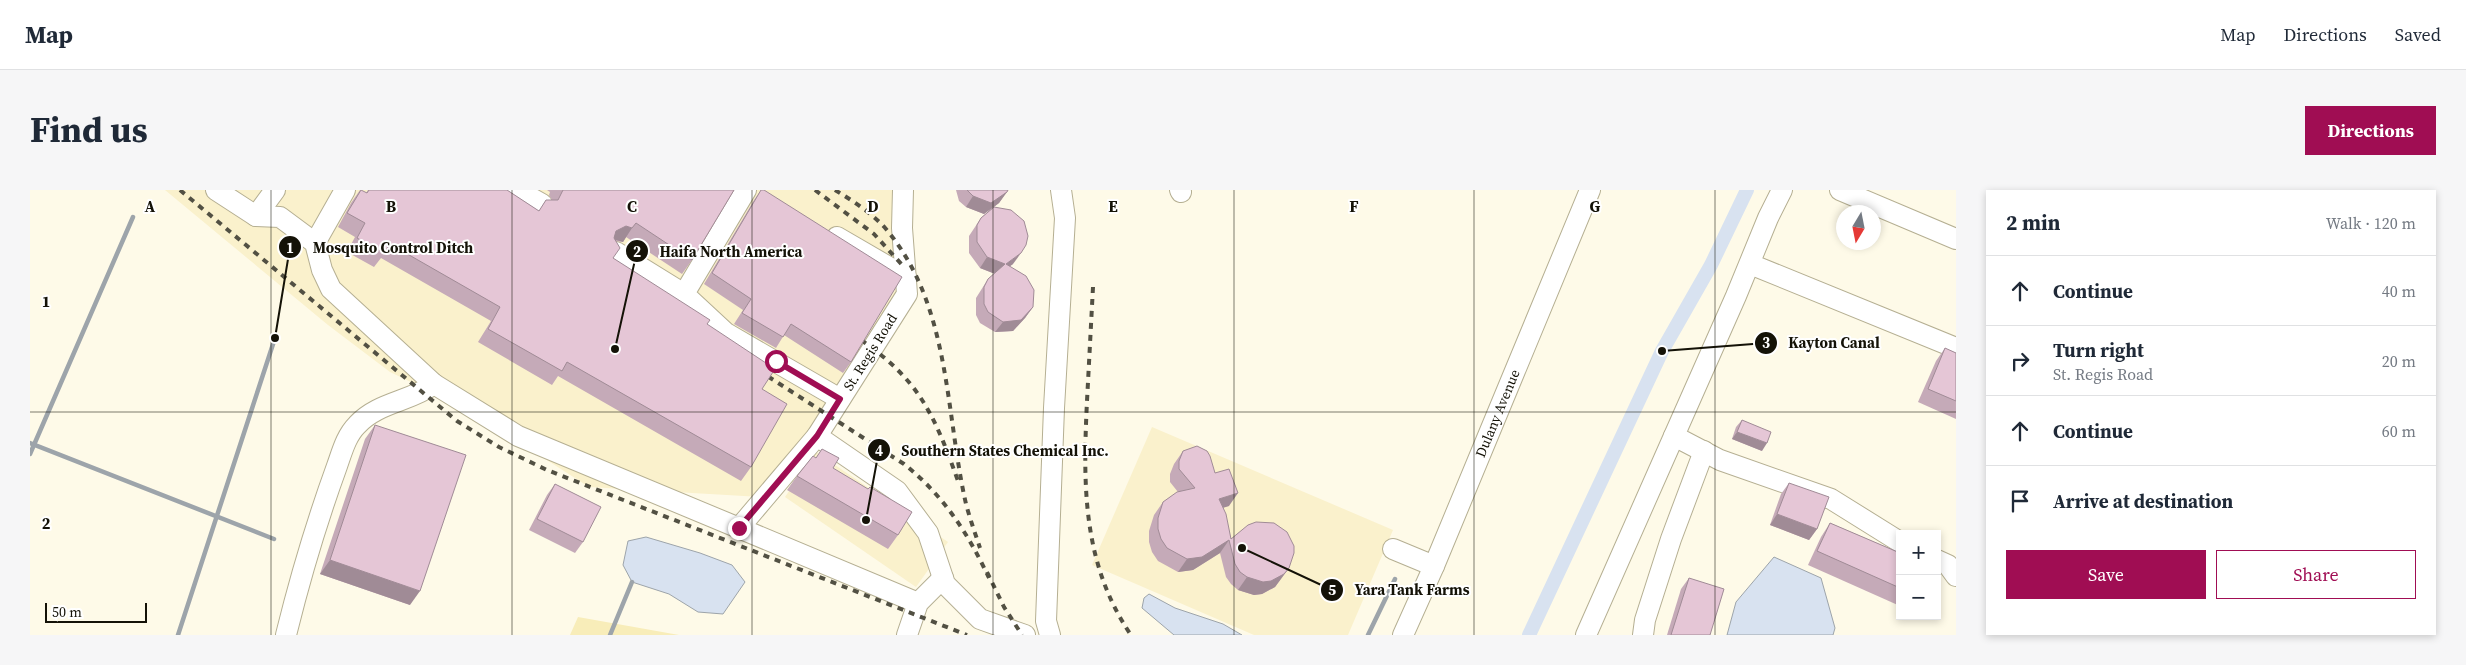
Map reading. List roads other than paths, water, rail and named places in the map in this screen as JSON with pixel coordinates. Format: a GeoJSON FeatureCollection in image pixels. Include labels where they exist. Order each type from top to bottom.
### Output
{"type":"FeatureCollection","features":[{"type":"Feature","properties":{"kind":"street"},"geometry":{"type":"LineString","coordinates":[[216,190],[256,216],[280,218],[315,242],[322,270],[331,288],[434,384],[518,436],[918,603]]}},
{"type":"Feature","properties":{"kind":"street"},"geometry":{"type":"LineString","coordinates":[[256,216],[275,190]]}},
{"type":"Feature","properties":{"kind":"street"},"geometry":{"type":"LineString","coordinates":[[315,242],[345,190]]}},
{"type":"Feature","properties":{"kind":"street"},"geometry":{"type":"LineString","coordinates":[[517,190],[542,204]]}},
{"type":"Feature","properties":{"kind":"street"},"geometry":{"type":"LineString","coordinates":[[684,294],[746,190]]}},
{"type":"Feature","properties":{"kind":"street","name":"St. Regis Road"},"geometry":{"type":"LineString","coordinates":[[739,528],[817,436],[907,294],[902,228],[903,190]]}},
{"type":"Feature","properties":{"kind":"street"},"geometry":{"type":"LineString","coordinates":[[1050,635],[1046,621],[1054,408],[1065,218],[1061,190]]}},
{"type":"Feature","properties":{"kind":"street","name":"Dulany Avenue"},"geometry":{"type":"LineString","coordinates":[[1403,635],[1434,566],[1590,190]]}},
{"type":"Feature","properties":{"kind":"street"},"geometry":{"type":"LineString","coordinates":[[1586,635],[1750,264],[1768,218],[1782,190]]}},
{"type":"Feature","properties":{"kind":"street"},"geometry":{"type":"LineString","coordinates":[[1840,190],[1956,238]]}},
{"type":"Feature","properties":{"kind":"street"},"geometry":{"type":"LineString","coordinates":[[820,226],[906,277]]}},
{"type":"Feature","properties":{"kind":"street"},"geometry":{"type":"LineString","coordinates":[[616,252],[684,294],[726,333],[840,399]]}},
{"type":"Feature","properties":{"kind":"street"},"geometry":{"type":"LineString","coordinates":[[1750,264],[1956,348]]}},
{"type":"Feature","properties":{"kind":"street"},"geometry":{"type":"LineString","coordinates":[[286,635],[327,493],[347,439],[357,425],[380,407],[422,393],[434,384]]}},
{"type":"Feature","properties":{"kind":"street"},"geometry":{"type":"LineString","coordinates":[[817,436],[897,491],[928,533],[944,584],[980,619],[1025,635]]}},
{"type":"Feature","properties":{"kind":"street"},"geometry":{"type":"LineString","coordinates":[[1674,436],[1720,460],[1831,499],[1896,540]]}},
{"type":"Feature","properties":{"kind":"street"},"geometry":{"type":"LineString","coordinates":[[1643,635],[1645,620],[1671,539],[1704,451]]}},
{"type":"Feature","properties":{"kind":"street"},"geometry":{"type":"LineString","coordinates":[[1393,549],[1434,566]]}},
{"type":"Feature","properties":{"kind":"street"},"geometry":{"type":"LineString","coordinates":[[1941,562],[1948,565],[1956,576]]}},
{"type":"Feature","properties":{"kind":"street"},"geometry":{"type":"LineString","coordinates":[[907,635],[918,603],[943,578]]}},
{"type":"Feature","properties":{"kind":"waterway"},"geometry":{"type":"LineString","coordinates":[[1529,635],[1662,351],[1711,265],[1747,190]]}},
{"type":"Feature","properties":{"kind":"waterway"},"geometry":{"type":"LineString","coordinates":[[30,454],[133,217]]}},
{"type":"Feature","properties":{"kind":"waterway"},"geometry":{"type":"LineString","coordinates":[[178,635],[275,338]]}},
{"type":"Feature","properties":{"kind":"waterway"},"geometry":{"type":"LineString","coordinates":[[30,443],[274,539]]}},
{"type":"Feature","properties":{"kind":"waterway"},"geometry":{"type":"LineString","coordinates":[[1368,635],[1395,579]]}},
{"type":"Feature","properties":{"kind":"waterway"},"geometry":{"type":"LineString","coordinates":[[610,635],[632,582]]}},
{"type":"Feature","properties":{"kind":"railway"},"geometry":{"type":"LineString","coordinates":[[180,190],[457,421],[499,447],[547,470],[967,635]]}},
{"type":"Feature","properties":{"kind":"railway"},"geometry":{"type":"LineString","coordinates":[[815,190],[874,234],[904,267]]}},
{"type":"Feature","properties":{"kind":"railway"},"geometry":{"type":"LineString","coordinates":[[835,190],[881,223],[907,259],[923,292],[934,326],[942,361],[966,504],[980,548]]}},
{"type":"Feature","properties":{"kind":"railway"},"geometry":{"type":"LineString","coordinates":[[1093,287],[1085,462],[1089,522],[1094,551],[1103,580],[1115,608],[1131,635]]}},
{"type":"Feature","properties":{"kind":"railway"},"geometry":{"type":"LineString","coordinates":[[851,333],[892,364],[920,396],[940,433],[958,481]]}},
{"type":"Feature","properties":{"kind":"railway"},"geometry":{"type":"LineString","coordinates":[[758,370],[904,464],[918,476],[942,502],[963,530],[989,578]]}},
{"type":"Feature","properties":{"kind":"railway"},"geometry":{"type":"LineString","coordinates":[[987,572],[1004,607],[1022,635]]}},
{"type":"Feature","properties":{"kind":"place","name":"Mosquito Control Ditch"},"geometry":{"type":"Point","coordinates":[275,338]}},
{"type":"Feature","properties":{"kind":"place","name":"Haifa North America"},"geometry":{"type":"Point","coordinates":[615,349]}},
{"type":"Feature","properties":{"kind":"place","name":"Kayton Canal"},"geometry":{"type":"Point","coordinates":[1662,351]}},
{"type":"Feature","properties":{"kind":"place","name":"Southern States Chemical Inc."},"geometry":{"type":"Point","coordinates":[866,520]}},
{"type":"Feature","properties":{"kind":"place","name":"Yara Tank Farms"},"geometry":{"type":"Point","coordinates":[1242,548]}}]}
